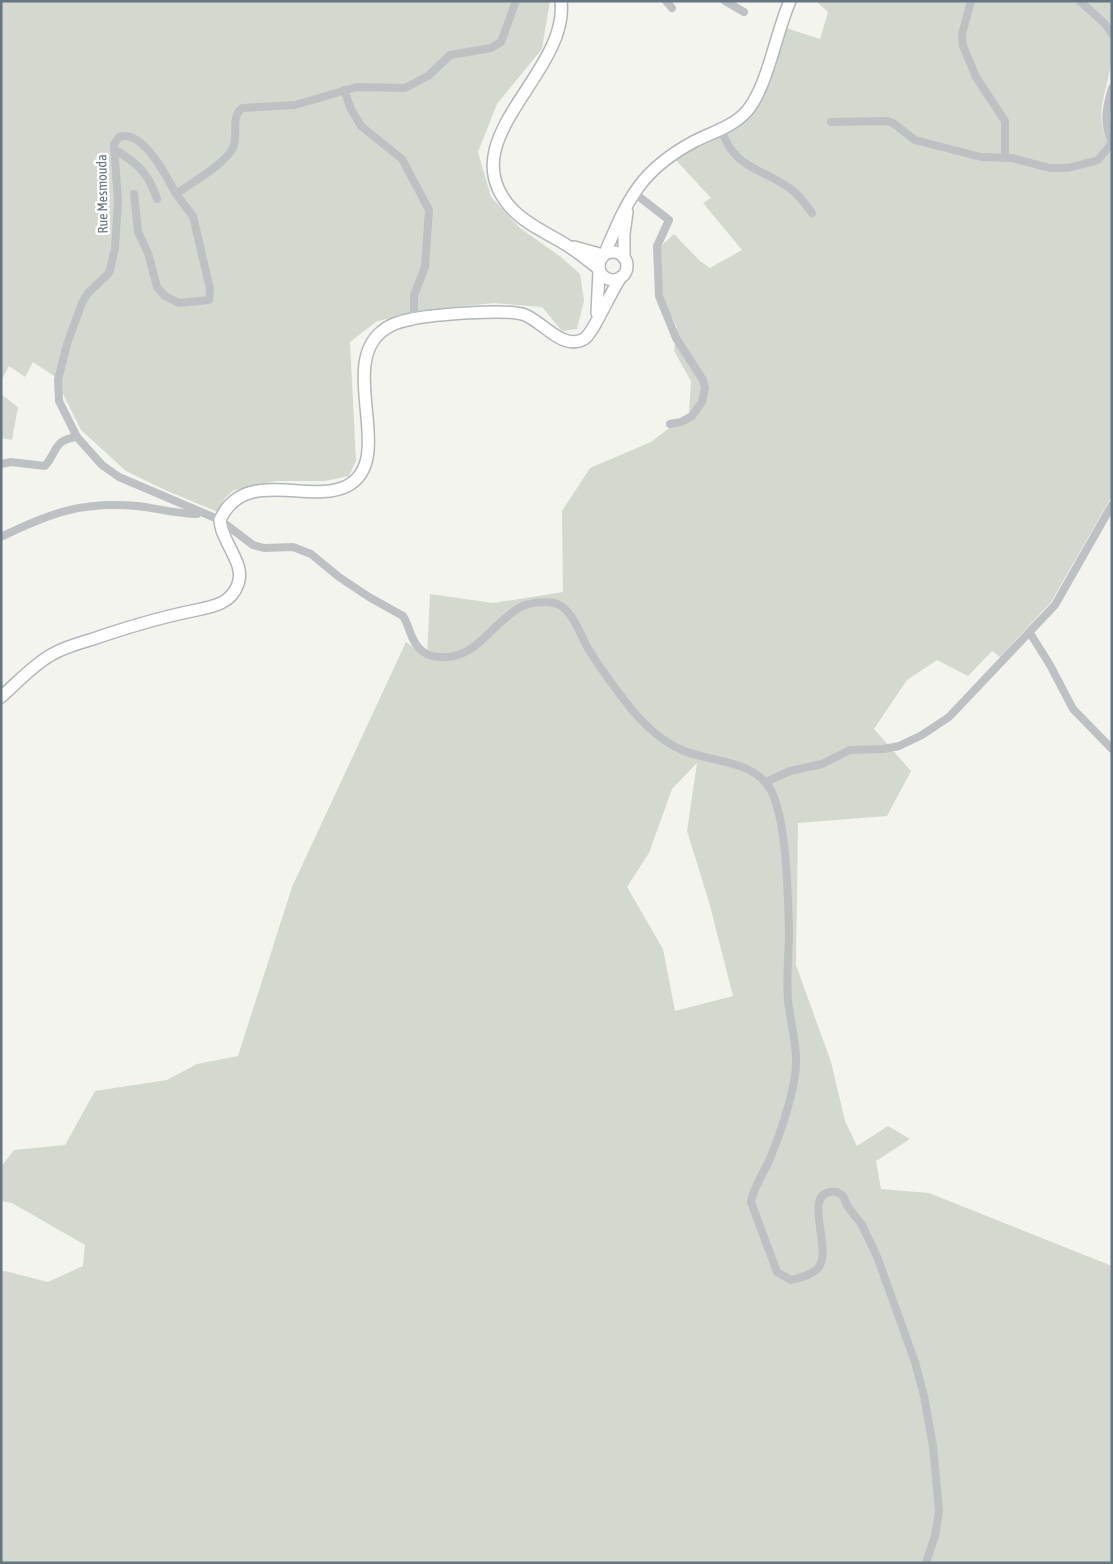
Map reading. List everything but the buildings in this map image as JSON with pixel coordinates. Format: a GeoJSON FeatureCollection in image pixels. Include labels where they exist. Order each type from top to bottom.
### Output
{"type":"FeatureCollection","features":[{"type":"Feature","properties":{"kind":"main road"},"geometry":{"type":"LineString","coordinates":[[561,1],[560,28],[554,46],[504,125],[496,144],[494,169],[501,193],[513,210],[532,226],[567,245],[608,279],[621,277]]}},
{"type":"Feature","properties":{"kind":"main road"},"geometry":{"type":"LineString","coordinates":[[595,322],[598,264],[631,196],[641,181],[662,163],[681,150],[738,118],[754,102],[790,1]]}},
{"type":"Feature","properties":{"kind":"main road"},"geometry":{"type":"LineString","coordinates":[[1,696],[40,663],[61,649],[168,616],[216,606],[225,602],[235,591],[240,576],[237,564],[224,538],[220,520],[230,505],[246,494],[267,490],[332,490],[347,486],[355,481],[362,473],[368,452],[364,368],[368,349],[386,328],[414,318],[515,312],[541,323],[564,341],[571,342],[586,338],[627,267],[624,258],[624,234],[631,196]]}},
{"type":"Feature","properties":{"kind":"main road"},"geometry":{"type":"LineString","coordinates":[[567,245],[604,254],[616,252],[624,258]]}},
{"type":"Feature","properties":{"kind":"street"},"geometry":{"type":"LineString","coordinates":[[134,194],[138,232],[148,253],[157,287],[165,296],[183,304],[209,300],[210,289],[195,220],[176,194],[229,154],[235,141],[236,117],[242,108],[294,105],[344,90],[370,85],[396,89],[412,86],[428,76],[450,55],[497,45],[503,39],[516,1]]}},
{"type":"Feature","properties":{"kind":"street"},"geometry":{"type":"LineString","coordinates":[[725,1],[744,12]]}},
{"type":"Feature","properties":{"kind":"street"},"geometry":{"type":"LineString","coordinates":[[971,1],[962,34],[964,46],[976,76],[1005,121],[1005,158]]}},
{"type":"Feature","properties":{"kind":"street"},"geometry":{"type":"LineString","coordinates":[[1080,1],[1105,24],[1112,34]]}},
{"type":"Feature","properties":{"kind":"street"},"geometry":{"type":"LineString","coordinates":[[831,122],[887,121],[893,123],[907,136],[915,140],[981,157],[1005,158],[1050,168],[1068,168],[1098,160],[1112,143],[1105,114],[1112,88]]}},
{"type":"Feature","properties":{"kind":"street"},"geometry":{"type":"LineString","coordinates":[[344,90],[351,109],[361,126],[402,159],[429,210],[425,267],[414,295],[414,318]]}},
{"type":"Feature","properties":{"kind":"street"},"geometry":{"type":"LineString","coordinates":[[721,129],[729,148],[740,160],[754,170],[790,189],[812,213]]}},
{"type":"Feature","properties":{"kind":"street","name":"Rue Mesmouda"},"geometry":{"type":"LineString","coordinates":[[176,194],[159,163],[139,142],[122,135],[116,140],[114,149],[118,201],[115,248],[112,261],[109,273],[88,293],[82,303],[67,344],[58,380],[59,400],[77,437],[102,465],[118,477],[220,520],[253,545],[264,548],[293,547],[312,554],[338,577],[403,616],[412,640],[424,652],[437,657],[459,655],[473,648],[504,619],[523,606],[546,602],[563,607],[571,615],[588,648],[616,690],[639,717],[668,743],[687,752],[713,757],[752,772],[766,782]]}},
{"type":"Feature","properties":{"kind":"street"},"geometry":{"type":"LineString","coordinates":[[114,149],[143,170],[149,179],[156,199]]}},
{"type":"Feature","properties":{"kind":"street"},"geometry":{"type":"LineString","coordinates":[[631,196],[669,220],[657,246],[659,296],[676,338],[703,380],[705,388],[702,402],[692,416],[681,422],[670,424]]}},
{"type":"Feature","properties":{"kind":"street"},"geometry":{"type":"LineString","coordinates":[[1,464],[11,462],[45,466],[57,444],[64,439],[77,437]]}},
{"type":"Feature","properties":{"kind":"street"},"geometry":{"type":"LineString","coordinates":[[1,537],[60,511],[82,507],[114,505],[180,514],[202,514]]}},
{"type":"Feature","properties":{"kind":"street"},"geometry":{"type":"LineString","coordinates":[[926,1563],[935,1536],[939,1511],[933,1446],[926,1404],[915,1362],[869,1239],[843,1196],[837,1192],[823,1194],[820,1197],[817,1214],[824,1255],[818,1269],[803,1277],[790,1280],[777,1272],[751,1202],[753,1191],[770,1159],[784,1124],[796,1064],[796,1046],[788,1000],[789,932],[780,818],[774,796],[766,782],[790,771],[822,764],[850,750],[892,748],[922,735],[956,712],[1060,599],[1112,505]]}},
{"type":"Feature","properties":{"kind":"street"},"geometry":{"type":"LineString","coordinates":[[1030,633],[1050,665],[1073,709],[1112,750]]}},
{"type":"Feature","properties":{"kind":"shaded area"},"geometry":{"type":"Polygon","coordinates":[[[1,1],[550,1],[542,49],[497,104],[478,152],[491,197],[520,228],[561,257],[580,274],[584,301],[577,329],[562,331],[542,307],[494,303],[444,308],[377,321],[350,342],[356,461],[349,476],[325,481],[277,481],[234,490],[225,498],[218,512],[126,471],[81,430],[54,376],[33,362],[25,377],[9,366],[1,381],[1,1]]]}},
{"type":"Feature","properties":{"kind":"shaded area"},"geometry":{"type":"Polygon","coordinates":[[[816,1],[1112,1],[1111,60],[1101,115],[1102,126],[1112,153],[1112,496],[1051,602],[1000,657],[992,651],[968,676],[937,660],[907,680],[874,729],[911,771],[887,816],[798,823],[796,965],[831,1062],[845,1121],[857,1146],[888,1126],[910,1139],[876,1161],[881,1189],[929,1193],[1112,1266],[1112,1563],[1,1563],[1,1272],[5,1271],[48,1282],[83,1266],[85,1245],[12,1203],[1,1201],[1,1167],[14,1150],[65,1145],[95,1091],[167,1080],[197,1064],[238,1056],[292,887],[406,642],[427,657],[430,594],[493,603],[563,592],[562,511],[590,468],[651,442],[689,413],[691,381],[674,351],[677,327],[660,295],[661,246],[674,234],[700,261],[710,268],[742,250],[703,203],[711,198],[673,157],[752,114],[769,81],[786,28],[820,39],[828,12],[816,1]],[[697,763],[672,789],[649,853],[627,887],[663,949],[675,1011],[733,996],[709,902],[687,831],[697,763]]]}},
{"type":"Feature","properties":{"kind":"shaded area"},"geometry":{"type":"Polygon","coordinates":[[[1,394],[18,407],[12,440],[1,438],[1,394]]]}}]}
